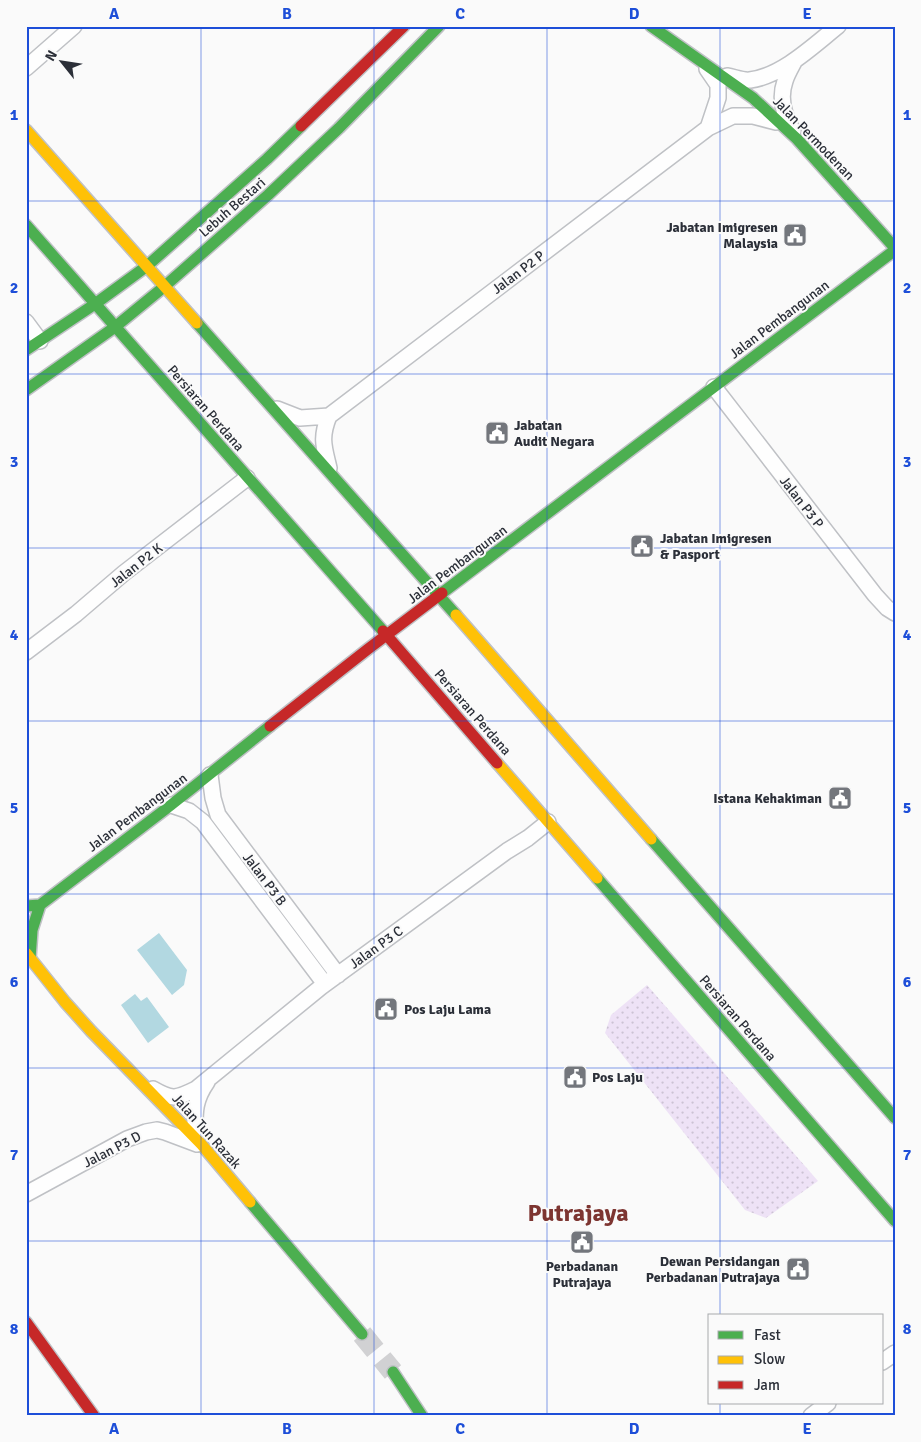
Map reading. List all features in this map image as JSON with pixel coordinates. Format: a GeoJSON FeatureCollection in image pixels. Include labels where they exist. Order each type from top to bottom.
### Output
{"type":"FeatureCollection","features":[{"type":"Feature","properties":{"kind":"main road","name":"Lebuh Bestari"},"geometry":{"type":"LineString","coordinates":[[26,350],[96,304],[147,266],[267,159],[404,26]]}},
{"type":"Feature","properties":{"kind":"main road","name":"Lebuh Bestari"},"geometry":{"type":"LineString","coordinates":[[26,390],[99,340],[268,195],[339,128],[439,26]]}},
{"type":"Feature","properties":{"kind":"main road","name":"Jalan Permodenan"},"geometry":{"type":"LineString","coordinates":[[651,26],[753,98],[782,124],[895,249]]}},
{"type":"Feature","properties":{"kind":"main road"},"geometry":{"type":"LineString","coordinates":[[26,130],[439,596],[895,1118]]}},
{"type":"Feature","properties":{"kind":"main road","name":"Persiaran Perdana"},"geometry":{"type":"LineString","coordinates":[[26,225],[387,636],[895,1221]]}},
{"type":"Feature","properties":{"kind":"main road","name":"Jalan Pembangunan"},"geometry":{"type":"LineString","coordinates":[[40,905],[171,806],[439,596],[895,249]]}},
{"type":"Feature","properties":{"kind":"main road"},"geometry":{"type":"LineString","coordinates":[[26,906],[40,905],[32,930],[28,956]]}},
{"type":"Feature","properties":{"kind":"main road","name":"Jalan Tun Razak"},"geometry":{"type":"LineString","coordinates":[[28,956],[91,1031],[198,1142],[362,1334]]}},
{"type":"Feature","properties":{"kind":"main road"},"geometry":{"type":"LineString","coordinates":[[26,1322],[94,1416]]}},
{"type":"Feature","properties":{"kind":"main road"},"geometry":{"type":"LineString","coordinates":[[393,1372],[422,1416]]}},
{"type":"Feature","properties":{"kind":"street"},"geometry":{"type":"LineString","coordinates":[[26,68],[74,26]]}},
{"type":"Feature","properties":{"kind":"street"},"geometry":{"type":"LineString","coordinates":[[718,74],[749,80],[772,74],[795,60],[838,26]]}},
{"type":"Feature","properties":{"kind":"street"},"geometry":{"type":"LineString","coordinates":[[795,60],[784,81],[783,96],[784,114],[797,139]]}},
{"type":"Feature","properties":{"kind":"street"},"geometry":{"type":"LineString","coordinates":[[706,65],[718,85],[718,98],[708,128]]}},
{"type":"Feature","properties":{"kind":"street","name":"Jalan P2 P"},"geometry":{"type":"LineString","coordinates":[[329,416],[708,128],[733,116],[753,116],[782,124]]}},
{"type":"Feature","properties":{"kind":"street"},"geometry":{"type":"LineString","coordinates":[[26,322],[40,341]]}},
{"type":"Feature","properties":{"kind":"street","name":"Jalan P3 P"},"geometry":{"type":"LineString","coordinates":[[714,388],[875,595],[895,613]]}},
{"type":"Feature","properties":{"kind":"street"},"geometry":{"type":"LineString","coordinates":[[271,407],[300,418],[329,416],[324,427],[322,443],[331,474]]}},
{"type":"Feature","properties":{"kind":"street","name":"Jalan P2 K"},"geometry":{"type":"LineString","coordinates":[[26,652],[247,478]]}},
{"type":"Feature","properties":{"kind":"street","name":"Jalan P3 B"},"geometry":{"type":"LineString","coordinates":[[210,775],[212,798],[218,815],[331,980]]}},
{"type":"Feature","properties":{"kind":"street","name":"Jalan P3 B"},"geometry":{"type":"LineString","coordinates":[[171,806],[188,811],[203,822],[331,980]]}},
{"type":"Feature","properties":{"kind":"street","name":"Jalan P3 C"},"geometry":{"type":"LineString","coordinates":[[141,1082],[166,1097],[176,1097],[196,1089],[331,980],[548,822]]}},
{"type":"Feature","properties":{"kind":"street","name":"Jalan P3 C"},"geometry":{"type":"LineString","coordinates":[[198,1142],[195,1107],[202,1090],[210,1079]]}},
{"type":"Feature","properties":{"kind":"street","name":"Jalan P3 D"},"geometry":{"type":"LineString","coordinates":[[26,1194],[127,1139],[146,1132],[156,1130],[198,1142]]}},
{"type":"Feature","properties":{"kind":"street"},"geometry":{"type":"LineString","coordinates":[[884,1360],[895,1352]]}},
{"type":"Feature","properties":{"kind":"street"},"geometry":{"type":"LineString","coordinates":[[811,1416],[827,1404]]}},
{"type":"Feature","properties":{"kind":"shaded area"},"geometry":{"type":"Polygon","coordinates":[[[647,985],[818,1181],[766,1218],[745,1210],[605,1033],[611,1015],[647,985]]]}},
{"type":"Feature","properties":{"kind":"water"},"geometry":{"type":"Polygon","coordinates":[[[159,933],[187,970],[184,985],[172,995],[137,950],[159,933]]]}},
{"type":"Feature","properties":{"kind":"water"},"geometry":{"type":"Polygon","coordinates":[[[135,994],[141,1001],[147,997],[169,1027],[148,1043],[121,1005],[135,994]]]}},
{"type":"Feature","properties":{"kind":"tunnel"},"geometry":{"type":"LineString","coordinates":[[362,1334],[393,1372]]}},
{"type":"Feature","properties":{"kind":"traffic: fast"},"geometry":{"type":"LineString","coordinates":[[26,390],[115,327],[165,286],[268,195],[339,128],[439,26]]}},
{"type":"Feature","properties":{"kind":"traffic: fast"},"geometry":{"type":"LineString","coordinates":[[651,26],[753,98],[797,139],[895,248]]}},
{"type":"Feature","properties":{"kind":"traffic: fast"},"geometry":{"type":"LineString","coordinates":[[26,350],[95,304],[147,266],[267,159],[301,126]]}},
{"type":"Feature","properties":{"kind":"traffic: fast"},"geometry":{"type":"LineString","coordinates":[[26,225],[383,631]]}},
{"type":"Feature","properties":{"kind":"traffic: fast"},"geometry":{"type":"LineString","coordinates":[[442,593],[895,250]]}},
{"type":"Feature","properties":{"kind":"traffic: fast"},"geometry":{"type":"LineString","coordinates":[[197,323],[456,615]]}},
{"type":"Feature","properties":{"kind":"traffic: fast"},"geometry":{"type":"LineString","coordinates":[[26,906],[40,905],[171,805],[270,726]]}},
{"type":"Feature","properties":{"kind":"traffic: fast"},"geometry":{"type":"LineString","coordinates":[[651,839],[895,1118]]}},
{"type":"Feature","properties":{"kind":"traffic: fast"},"geometry":{"type":"LineString","coordinates":[[597,878],[895,1221]]}},
{"type":"Feature","properties":{"kind":"traffic: fast"},"geometry":{"type":"LineString","coordinates":[[30,959],[32,930],[40,905]]}},
{"type":"Feature","properties":{"kind":"traffic: fast"},"geometry":{"type":"LineString","coordinates":[[250,1202],[362,1334]]}},
{"type":"Feature","properties":{"kind":"traffic: fast"},"geometry":{"type":"LineString","coordinates":[[393,1372],[422,1416]]}},
{"type":"Feature","properties":{"kind":"traffic: slow"},"geometry":{"type":"LineString","coordinates":[[26,130],[197,323]]}},
{"type":"Feature","properties":{"kind":"traffic: slow"},"geometry":{"type":"LineString","coordinates":[[456,615],[651,839]]}},
{"type":"Feature","properties":{"kind":"traffic: slow"},"geometry":{"type":"LineString","coordinates":[[497,763],[597,878]]}},
{"type":"Feature","properties":{"kind":"traffic: slow"},"geometry":{"type":"LineString","coordinates":[[26,953],[91,1031],[202,1145],[250,1202]]}},
{"type":"Feature","properties":{"kind":"traffic: jam"},"geometry":{"type":"LineString","coordinates":[[301,126],[404,26]]}},
{"type":"Feature","properties":{"kind":"traffic: jam"},"geometry":{"type":"LineString","coordinates":[[270,726],[442,593]]}},
{"type":"Feature","properties":{"kind":"traffic: jam"},"geometry":{"type":"LineString","coordinates":[[383,631],[497,763]]}},
{"type":"Feature","properties":{"kind":"traffic: jam"},"geometry":{"type":"LineString","coordinates":[[26,1322],[94,1416]]}},
{"type":"Feature","properties":{"kind":"place","name":"Jabatan Imigresen Malaysia"},"geometry":{"type":"Point","coordinates":[795,235]}},
{"type":"Feature","properties":{"kind":"place","name":"Jabatan Audit Negara"},"geometry":{"type":"Point","coordinates":[497,433]}},
{"type":"Feature","properties":{"kind":"place","name":"Jabatan Imigresen & Pasport"},"geometry":{"type":"Point","coordinates":[642,546]}},
{"type":"Feature","properties":{"kind":"place","name":"Istana Kehakiman"},"geometry":{"type":"Point","coordinates":[840,798]}},
{"type":"Feature","properties":{"kind":"place","name":"Pos Laju Lama"},"geometry":{"type":"Point","coordinates":[386,1009]}},
{"type":"Feature","properties":{"kind":"place","name":"Pos Laju"},"geometry":{"type":"Point","coordinates":[575,1077]}},
{"type":"Feature","properties":{"kind":"place","name":"Perbadanan Putrajaya"},"geometry":{"type":"Point","coordinates":[582,1242]}},
{"type":"Feature","properties":{"kind":"place","name":"Dewan Persidangan Perbadanan Putrajaya"},"geometry":{"type":"Point","coordinates":[798,1269]}},
{"type":"Feature","properties":{"kind":"district","name":"Putrajaya"},"geometry":{"type":"Point","coordinates":[578,1213]}}]}
